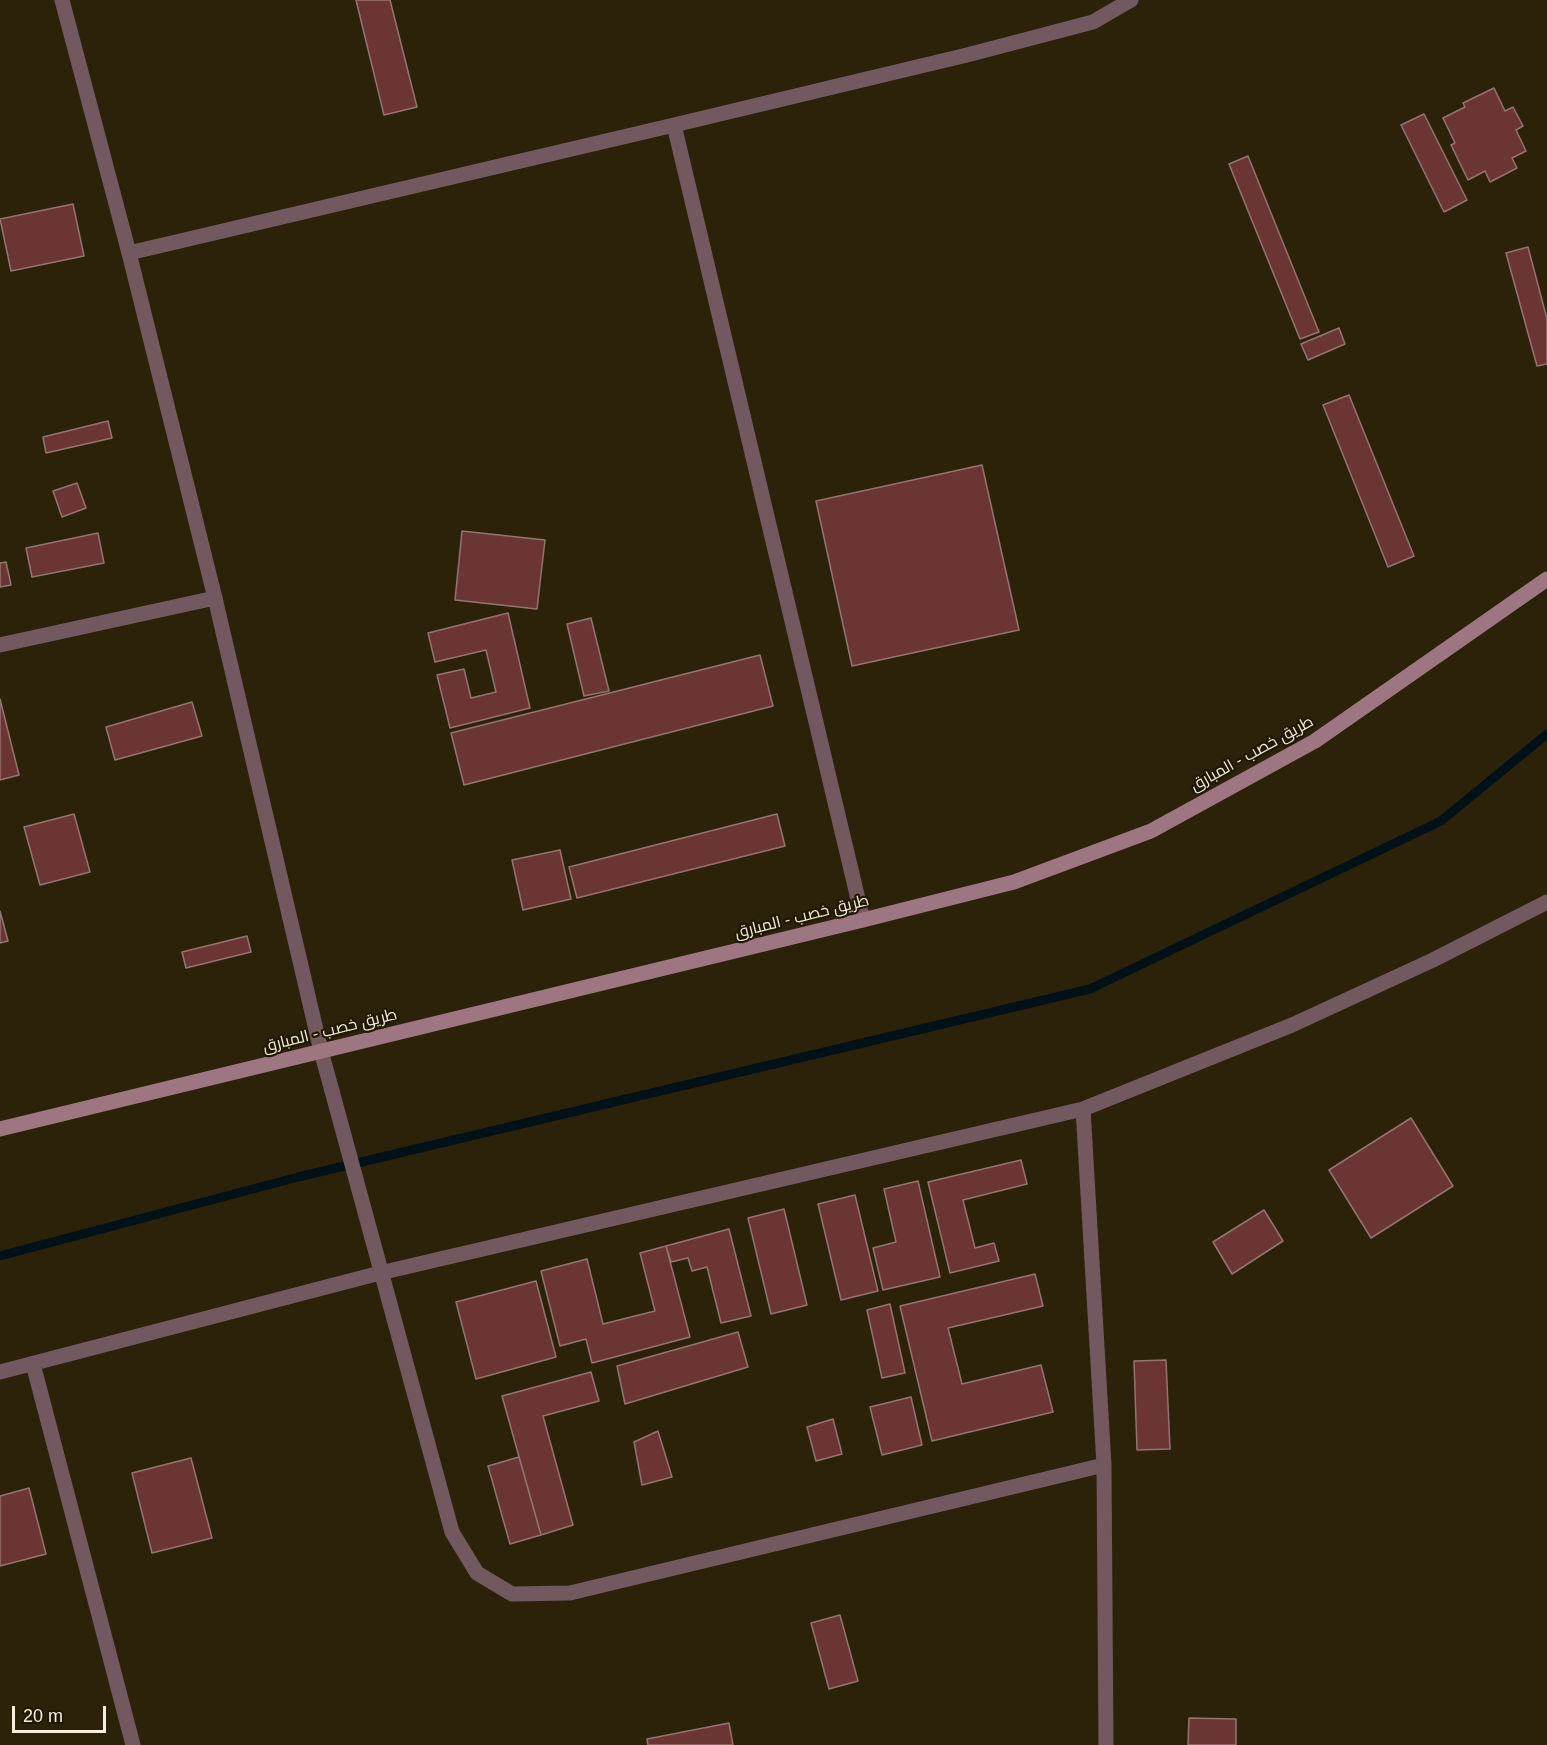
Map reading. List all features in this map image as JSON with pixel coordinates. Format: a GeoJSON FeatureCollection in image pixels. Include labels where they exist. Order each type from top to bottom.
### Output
{"type":"FeatureCollection","features":[{"type":"Feature","properties":{"kind":"main road","name":"طريق خصب - المبارق"},"geometry":{"type":"LineString","coordinates":[[0,1129],[1014,882],[1151,831],[1315,741],[1547,579]]}},
{"type":"Feature","properties":{"kind":"street"},"geometry":{"type":"LineString","coordinates":[[62,0],[129,253],[215,598],[321,1051],[452,1532],[477,1573],[512,1594],[570,1593],[1104,1465]]}},
{"type":"Feature","properties":{"kind":"street"},"geometry":{"type":"LineString","coordinates":[[129,253],[967,55],[1093,22],[1131,0]]}},
{"type":"Feature","properties":{"kind":"street"},"geometry":{"type":"LineString","coordinates":[[674,124],[863,920]]}},
{"type":"Feature","properties":{"kind":"street"},"geometry":{"type":"LineString","coordinates":[[0,645],[215,598]]}},
{"type":"Feature","properties":{"kind":"street"},"geometry":{"type":"LineString","coordinates":[[0,1372],[380,1273],[1083,1109],[1292,1025],[1433,960],[1547,902]]}},
{"type":"Feature","properties":{"kind":"street"},"geometry":{"type":"LineString","coordinates":[[1083,1109],[1104,1465],[1106,1745]]}},
{"type":"Feature","properties":{"kind":"street"},"geometry":{"type":"LineString","coordinates":[[33,1364],[133,1745]]}},
{"type":"Feature","properties":{"kind":"building"},"geometry":{"type":"Polygon","coordinates":[[[356,0],[390,0],[417,107],[384,115],[356,0]]]}},
{"type":"Feature","properties":{"kind":"building"},"geometry":{"type":"Polygon","coordinates":[[[1494,88],[1505,111],[1513,107],[1523,126],[1516,130],[1526,151],[1512,158],[1517,168],[1490,182],[1485,171],[1468,180],[1451,145],[1455,143],[1443,118],[1465,107],[1463,103],[1494,88]]]}},
{"type":"Feature","properties":{"kind":"building"},"geometry":{"type":"Polygon","coordinates":[[[1424,114],[1467,200],[1444,212],[1401,125],[1424,114]]]}},
{"type":"Feature","properties":{"kind":"building"},"geometry":{"type":"Polygon","coordinates":[[[1248,156],[1319,332],[1300,339],[1229,164],[1248,156]]]}},
{"type":"Feature","properties":{"kind":"building"},"geometry":{"type":"Polygon","coordinates":[[[73,204],[84,256],[11,271],[0,219],[73,204]]]}},
{"type":"Feature","properties":{"kind":"building"},"geometry":{"type":"Polygon","coordinates":[[[1528,247],[1547,319],[1547,364],[1537,366],[1506,253],[1528,247]]]}},
{"type":"Feature","properties":{"kind":"building"},"geometry":{"type":"Polygon","coordinates":[[[1339,328],[1345,344],[1308,360],[1301,344],[1339,328]]]}},
{"type":"Feature","properties":{"kind":"building"},"geometry":{"type":"Polygon","coordinates":[[[1349,395],[1414,556],[1388,567],[1323,405],[1349,395]]]}},
{"type":"Feature","properties":{"kind":"building"},"geometry":{"type":"Polygon","coordinates":[[[108,421],[112,438],[46,453],[43,437],[108,421]]]}},
{"type":"Feature","properties":{"kind":"building"},"geometry":{"type":"Polygon","coordinates":[[[982,465],[1019,630],[852,666],[816,501],[982,465]]]}},
{"type":"Feature","properties":{"kind":"building"},"geometry":{"type":"Polygon","coordinates":[[[77,483],[86,508],[62,517],[53,491],[77,483]]]}},
{"type":"Feature","properties":{"kind":"building"},"geometry":{"type":"Polygon","coordinates":[[[462,531],[545,540],[537,609],[455,600],[462,531]]]}},
{"type":"Feature","properties":{"kind":"building"},"geometry":{"type":"Polygon","coordinates":[[[98,533],[104,563],[32,577],[26,548],[98,533]]]}},
{"type":"Feature","properties":{"kind":"building"},"geometry":{"type":"Polygon","coordinates":[[[6,562],[11,585],[0,587],[0,563],[6,562]]]}},
{"type":"Feature","properties":{"kind":"building"},"geometry":{"type":"Polygon","coordinates":[[[508,613],[530,708],[450,728],[437,675],[464,669],[471,698],[496,692],[486,650],[435,662],[428,633],[508,613]]]}},
{"type":"Feature","properties":{"kind":"building"},"geometry":{"type":"Polygon","coordinates":[[[591,618],[609,691],[584,696],[567,624],[591,618]]]}},
{"type":"Feature","properties":{"kind":"building"},"geometry":{"type":"Polygon","coordinates":[[[760,655],[773,706],[464,785],[451,733],[760,655]]]}},
{"type":"Feature","properties":{"kind":"building"},"geometry":{"type":"Polygon","coordinates":[[[0,699],[19,775],[0,780],[0,699]]]}},
{"type":"Feature","properties":{"kind":"building"},"geometry":{"type":"Polygon","coordinates":[[[192,702],[202,736],[115,760],[106,727],[192,702]]]}},
{"type":"Feature","properties":{"kind":"building"},"geometry":{"type":"Polygon","coordinates":[[[74,814],[90,872],[40,885],[24,827],[74,814]]]}},
{"type":"Feature","properties":{"kind":"building"},"geometry":{"type":"Polygon","coordinates":[[[777,814],[785,846],[577,898],[569,867],[777,814]]]}},
{"type":"Feature","properties":{"kind":"building"},"geometry":{"type":"Polygon","coordinates":[[[560,850],[571,899],[523,910],[512,860],[560,850]]]}},
{"type":"Feature","properties":{"kind":"building"},"geometry":{"type":"Polygon","coordinates":[[[0,911],[8,941],[0,943],[0,911]]]}},
{"type":"Feature","properties":{"kind":"building"},"geometry":{"type":"Polygon","coordinates":[[[247,936],[251,952],[186,968],[182,952],[247,936]]]}},
{"type":"Feature","properties":{"kind":"building"},"geometry":{"type":"Polygon","coordinates":[[[1411,1118],[1453,1186],[1371,1238],[1329,1170],[1411,1118]]]}},
{"type":"Feature","properties":{"kind":"building"},"geometry":{"type":"Polygon","coordinates":[[[1021,1160],[1027,1184],[963,1200],[975,1248],[994,1243],[999,1261],[950,1273],[928,1182],[1021,1160]]]}},
{"type":"Feature","properties":{"kind":"building"},"geometry":{"type":"Polygon","coordinates":[[[918,1181],[940,1277],[883,1290],[873,1248],[896,1242],[884,1189],[918,1181]]]}},
{"type":"Feature","properties":{"kind":"building"},"geometry":{"type":"Polygon","coordinates":[[[855,1195],[878,1291],[841,1300],[818,1204],[855,1195]]]}},
{"type":"Feature","properties":{"kind":"building"},"geometry":{"type":"Polygon","coordinates":[[[784,1209],[807,1305],[771,1314],[748,1218],[784,1209]]]}},
{"type":"Feature","properties":{"kind":"building"},"geometry":{"type":"Polygon","coordinates":[[[1264,1210],[1283,1241],[1232,1274],[1213,1242],[1264,1210]]]}},
{"type":"Feature","properties":{"kind":"building"},"geometry":{"type":"Polygon","coordinates":[[[729,1229],[751,1316],[721,1323],[707,1267],[692,1271],[688,1258],[671,1262],[666,1246],[729,1229]]]}},
{"type":"Feature","properties":{"kind":"building"},"geometry":{"type":"Polygon","coordinates":[[[666,1246],[690,1337],[592,1363],[586,1339],[560,1346],[541,1271],[587,1259],[603,1324],[655,1311],[640,1253],[666,1246]]]}},
{"type":"Feature","properties":{"kind":"building"},"geometry":{"type":"Polygon","coordinates":[[[1035,1274],[1043,1306],[948,1328],[962,1384],[1041,1365],[1053,1412],[932,1441],[900,1306],[1035,1274]]]}},
{"type":"Feature","properties":{"kind":"building"},"geometry":{"type":"Polygon","coordinates":[[[536,1281],[556,1357],[476,1379],[456,1302],[536,1281]]]}},
{"type":"Feature","properties":{"kind":"building"},"geometry":{"type":"Polygon","coordinates":[[[890,1304],[905,1373],[882,1378],[867,1310],[890,1304]]]}},
{"type":"Feature","properties":{"kind":"building"},"geometry":{"type":"Polygon","coordinates":[[[738,1332],[748,1367],[625,1404],[617,1366],[738,1332]]]}},
{"type":"Feature","properties":{"kind":"building"},"geometry":{"type":"Polygon","coordinates":[[[1166,1360],[1170,1449],[1137,1450],[1134,1361],[1166,1360]]]}},
{"type":"Feature","properties":{"kind":"building"},"geometry":{"type":"Polygon","coordinates":[[[591,1372],[599,1401],[543,1416],[573,1525],[541,1535],[502,1396],[591,1372]]]}},
{"type":"Feature","properties":{"kind":"building"},"geometry":{"type":"Polygon","coordinates":[[[911,1397],[922,1445],[882,1455],[870,1407],[911,1397]]]}},
{"type":"Feature","properties":{"kind":"building"},"geometry":{"type":"Polygon","coordinates":[[[833,1419],[842,1454],[816,1461],[807,1427],[833,1419]]]}},
{"type":"Feature","properties":{"kind":"building"},"geometry":{"type":"Polygon","coordinates":[[[658,1431],[672,1477],[642,1485],[634,1442],[658,1431]]]}},
{"type":"Feature","properties":{"kind":"building"},"geometry":{"type":"Polygon","coordinates":[[[519,1457],[541,1535],[510,1544],[488,1466],[519,1457]]]}},
{"type":"Feature","properties":{"kind":"building"},"geometry":{"type":"Polygon","coordinates":[[[191,1458],[212,1538],[152,1553],[132,1473],[191,1458]]]}},
{"type":"Feature","properties":{"kind":"building"},"geometry":{"type":"Polygon","coordinates":[[[29,1488],[46,1554],[0,1566],[0,1496],[29,1488]]]}},
{"type":"Feature","properties":{"kind":"building"},"geometry":{"type":"Polygon","coordinates":[[[840,1615],[858,1681],[829,1689],[811,1623],[840,1615]]]}},
{"type":"Feature","properties":{"kind":"building"},"geometry":{"type":"Polygon","coordinates":[[[1189,1718],[1236,1719],[1236,1745],[1188,1745],[1189,1718]]]}},
{"type":"Feature","properties":{"kind":"building"},"geometry":{"type":"Polygon","coordinates":[[[729,1723],[733,1745],[648,1745],[647,1739],[729,1723]]]}},
{"type":"Feature","properties":{"kind":"waterway"},"geometry":{"type":"LineString","coordinates":[[0,1256],[298,1177],[1090,989],[1441,821],[1547,734]]}}]}
